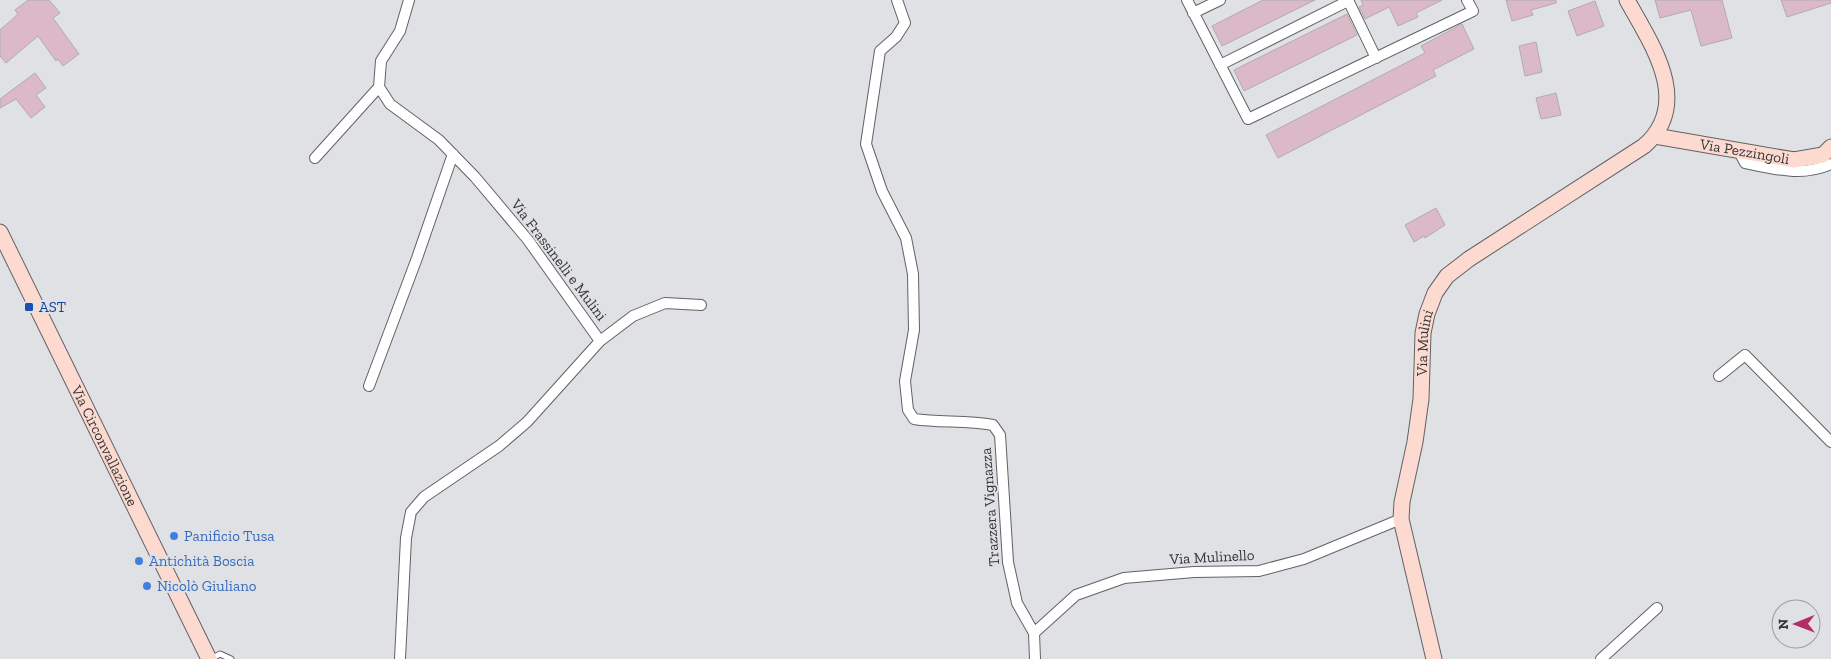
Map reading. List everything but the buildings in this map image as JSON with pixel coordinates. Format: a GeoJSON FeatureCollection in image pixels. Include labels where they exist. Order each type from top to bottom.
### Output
{"type":"FeatureCollection","features":[{"type":"Feature","properties":{"kind":"street"},"geometry":{"type":"LineString","coordinates":[[315,158],[379,87],[381,61],[400,31],[409,0]]}},
{"type":"Feature","properties":{"kind":"street","name":"Trazzera Vignazza"},"geometry":{"type":"LineString","coordinates":[[897,0],[905,23],[896,37],[880,51],[866,144],[882,191],[906,238],[913,274],[914,330],[905,381],[908,410],[914,420],[931,422],[968,421],[993,424],[1000,435],[1008,562],[1017,603],[1034,633],[1035,659]]}},
{"type":"Feature","properties":{"kind":"street"},"geometry":{"type":"LineString","coordinates":[[1187,0],[1248,120],[1472,11],[1467,0]]}},
{"type":"Feature","properties":{"kind":"street"},"geometry":{"type":"LineString","coordinates":[[1194,13],[1220,0]]}},
{"type":"Feature","properties":{"kind":"street"},"geometry":{"type":"LineString","coordinates":[[1627,0],[1661,64],[1667,91],[1662,121],[1655,136]]}},
{"type":"Feature","properties":{"kind":"street"},"geometry":{"type":"LineString","coordinates":[[1220,65],[1348,1],[1376,58]]}},
{"type":"Feature","properties":{"kind":"street","name":"Via Frassinelli e Mulini"},"geometry":{"type":"LineString","coordinates":[[379,87],[390,104],[439,140],[453,154],[528,240],[600,341],[527,422],[499,446],[424,497],[411,512],[406,538],[400,659]]}},
{"type":"Feature","properties":{"kind":"street","name":"Via Pezzingoli"},"geometry":{"type":"LineString","coordinates":[[1655,136],[1794,160],[1823,155],[1831,147]]}},
{"type":"Feature","properties":{"kind":"street","name":"Via Mulini"},"geometry":{"type":"LineString","coordinates":[[1434,659],[1401,519],[1421,400],[1424,333],[1435,293],[1447,276],[1469,258],[1644,146],[1655,136]]}},
{"type":"Feature","properties":{"kind":"street"},"geometry":{"type":"LineString","coordinates":[[1738,150],[1746,163],[1792,172],[1816,171],[1831,164]]}},
{"type":"Feature","properties":{"kind":"street"},"geometry":{"type":"LineString","coordinates":[[369,386],[417,258],[453,154]]}},
{"type":"Feature","properties":{"kind":"street","name":"Via Circonvallazione"},"geometry":{"type":"LineString","coordinates":[[0,232],[210,659]]}},
{"type":"Feature","properties":{"kind":"street"},"geometry":{"type":"LineString","coordinates":[[600,341],[633,316],[665,303],[701,305]]}},
{"type":"Feature","properties":{"kind":"street"},"geometry":{"type":"LineString","coordinates":[[1719,376],[1745,355],[1831,442]]}},
{"type":"Feature","properties":{"kind":"street","name":"Via Mulinello"},"geometry":{"type":"LineString","coordinates":[[1034,633],[1076,595],[1124,578],[1194,572],[1260,571],[1304,559],[1401,519]]}},
{"type":"Feature","properties":{"kind":"street"},"geometry":{"type":"LineString","coordinates":[[1601,659],[1657,608]]}},
{"type":"Feature","properties":{"kind":"lane"},"geometry":{"type":"LineString","coordinates":[[210,659],[220,654],[231,659]]}},
{"type":"Feature","properties":{"kind":"place","name":"AST"},"geometry":{"type":"Point","coordinates":[29,307]}},
{"type":"Feature","properties":{"kind":"place","name":"Panificio Tusa"},"geometry":{"type":"Point","coordinates":[174,536]}},
{"type":"Feature","properties":{"kind":"place","name":"Antichità Boscia"},"geometry":{"type":"Point","coordinates":[139,561]}},
{"type":"Feature","properties":{"kind":"place","name":"Nicolò Giuliano"},"geometry":{"type":"Point","coordinates":[147,586]}}]}
